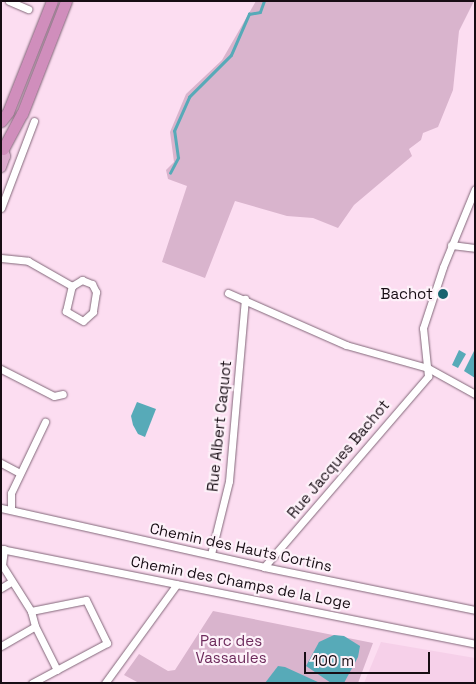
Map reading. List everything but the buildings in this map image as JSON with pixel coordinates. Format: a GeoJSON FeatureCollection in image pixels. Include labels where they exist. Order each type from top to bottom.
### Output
{"type":"FeatureCollection","features":[{"type":"Feature","properties":{"kind":"highway"},"geometry":{"type":"LineString","coordinates":[[1,121],[8,112],[52,1]]}},
{"type":"Feature","properties":{"kind":"highway"},"geometry":{"type":"LineString","coordinates":[[2,147],[22,114],[66,1]]}},
{"type":"Feature","properties":{"kind":"main road"},"geometry":{"type":"LineString","coordinates":[[1,167],[2,147]]}},
{"type":"Feature","properties":{"kind":"street"},"geometry":{"type":"LineString","coordinates":[[9,1],[28,9]]}},
{"type":"Feature","properties":{"kind":"street"},"geometry":{"type":"LineString","coordinates":[[1,208],[34,121]]}},
{"type":"Feature","properties":{"kind":"street"},"geometry":{"type":"LineString","coordinates":[[428,368],[423,328],[451,244],[475,189]]}},
{"type":"Feature","properties":{"kind":"street"},"geometry":{"type":"LineString","coordinates":[[451,244],[475,248]]}},
{"type":"Feature","properties":{"kind":"street"},"geometry":{"type":"LineString","coordinates":[[1,258],[28,261],[72,286]]}},
{"type":"Feature","properties":{"kind":"street"},"geometry":{"type":"LineString","coordinates":[[82,280],[95,287],[93,312],[87,319],[79,320],[66,311],[72,286],[82,280]]}},
{"type":"Feature","properties":{"kind":"street"},"geometry":{"type":"LineString","coordinates":[[228,292],[346,345],[428,368],[475,394]]}},
{"type":"Feature","properties":{"kind":"street","name":"Rue Albert Caquot"},"geometry":{"type":"LineString","coordinates":[[211,554],[229,481],[245,299]]}},
{"type":"Feature","properties":{"kind":"street","name":"Rue Jacques Bachot"},"geometry":{"type":"LineString","coordinates":[[264,567],[428,376],[428,368]]}},
{"type":"Feature","properties":{"kind":"street"},"geometry":{"type":"LineString","coordinates":[[1,369],[54,396],[62,394]]}},
{"type":"Feature","properties":{"kind":"street"},"geometry":{"type":"LineString","coordinates":[[11,509],[11,493],[45,422]]}},
{"type":"Feature","properties":{"kind":"street"},"geometry":{"type":"LineString","coordinates":[[1,463],[20,473]]}},
{"type":"Feature","properties":{"kind":"street","name":"Chemin des Hauts Cortins"},"geometry":{"type":"LineString","coordinates":[[1,508],[264,567],[475,610]]}},
{"type":"Feature","properties":{"kind":"street"},"geometry":{"type":"LineString","coordinates":[[3,549],[2,565],[31,611],[35,626],[57,670]]}},
{"type":"Feature","properties":{"kind":"street","name":"Chemin des Champs de la Loge"},"geometry":{"type":"LineString","coordinates":[[3,549],[475,644]]}},
{"type":"Feature","properties":{"kind":"street"},"geometry":{"type":"LineString","coordinates":[[1,588],[11,582]]}},
{"type":"Feature","properties":{"kind":"street"},"geometry":{"type":"LineString","coordinates":[[105,683],[177,584]]}},
{"type":"Feature","properties":{"kind":"street"},"geometry":{"type":"LineString","coordinates":[[31,611],[86,600],[107,643],[32,683]]}},
{"type":"Feature","properties":{"kind":"street"},"geometry":{"type":"LineString","coordinates":[[1,646],[35,626]]}},
{"type":"Feature","properties":{"kind":"shaded area"},"geometry":{"type":"Polygon","coordinates":[[[381,642],[475,658],[475,683],[364,683],[381,642]]]}},
{"type":"Feature","properties":{"kind":"green space"},"geometry":{"type":"Polygon","coordinates":[[[256,1],[474,1],[459,31],[453,90],[438,127],[423,133],[421,140],[409,149],[412,156],[354,205],[338,228],[313,218],[287,216],[235,201],[205,278],[162,262],[187,186],[168,179],[166,170],[174,162],[170,132],[186,94],[222,60],[256,1]]]}},
{"type":"Feature","properties":{"kind":"green space","name":"Parc des Vassaules"},"geometry":{"type":"Polygon","coordinates":[[[213,611],[373,643],[358,683],[139,683],[124,675],[139,654],[168,671],[175,670],[213,611]]]}},
{"type":"Feature","properties":{"kind":"water"},"geometry":{"type":"Polygon","coordinates":[[[475,349],[475,378],[464,371],[475,349]]]}},
{"type":"Feature","properties":{"kind":"water"},"geometry":{"type":"Polygon","coordinates":[[[459,350],[466,354],[458,368],[452,365],[459,350]]]}},
{"type":"Feature","properties":{"kind":"water"},"geometry":{"type":"Polygon","coordinates":[[[137,402],[156,409],[145,437],[138,434],[133,425],[131,416],[137,402]]]}},
{"type":"Feature","properties":{"kind":"water"},"geometry":{"type":"Polygon","coordinates":[[[334,635],[344,636],[360,646],[358,657],[344,683],[331,683],[306,666],[319,642],[334,635]]]}},
{"type":"Feature","properties":{"kind":"water"},"geometry":{"type":"Polygon","coordinates":[[[278,666],[285,667],[320,683],[265,683],[278,666]]]}},
{"type":"Feature","properties":{"kind":"waterway"},"geometry":{"type":"LineString","coordinates":[[170,173],[178,158],[174,131],[189,97],[231,55],[249,14],[260,12],[264,1]]}},
{"type":"Feature","properties":{"kind":"place","name":"Bachot"},"geometry":{"type":"Point","coordinates":[443,294]}}]}
